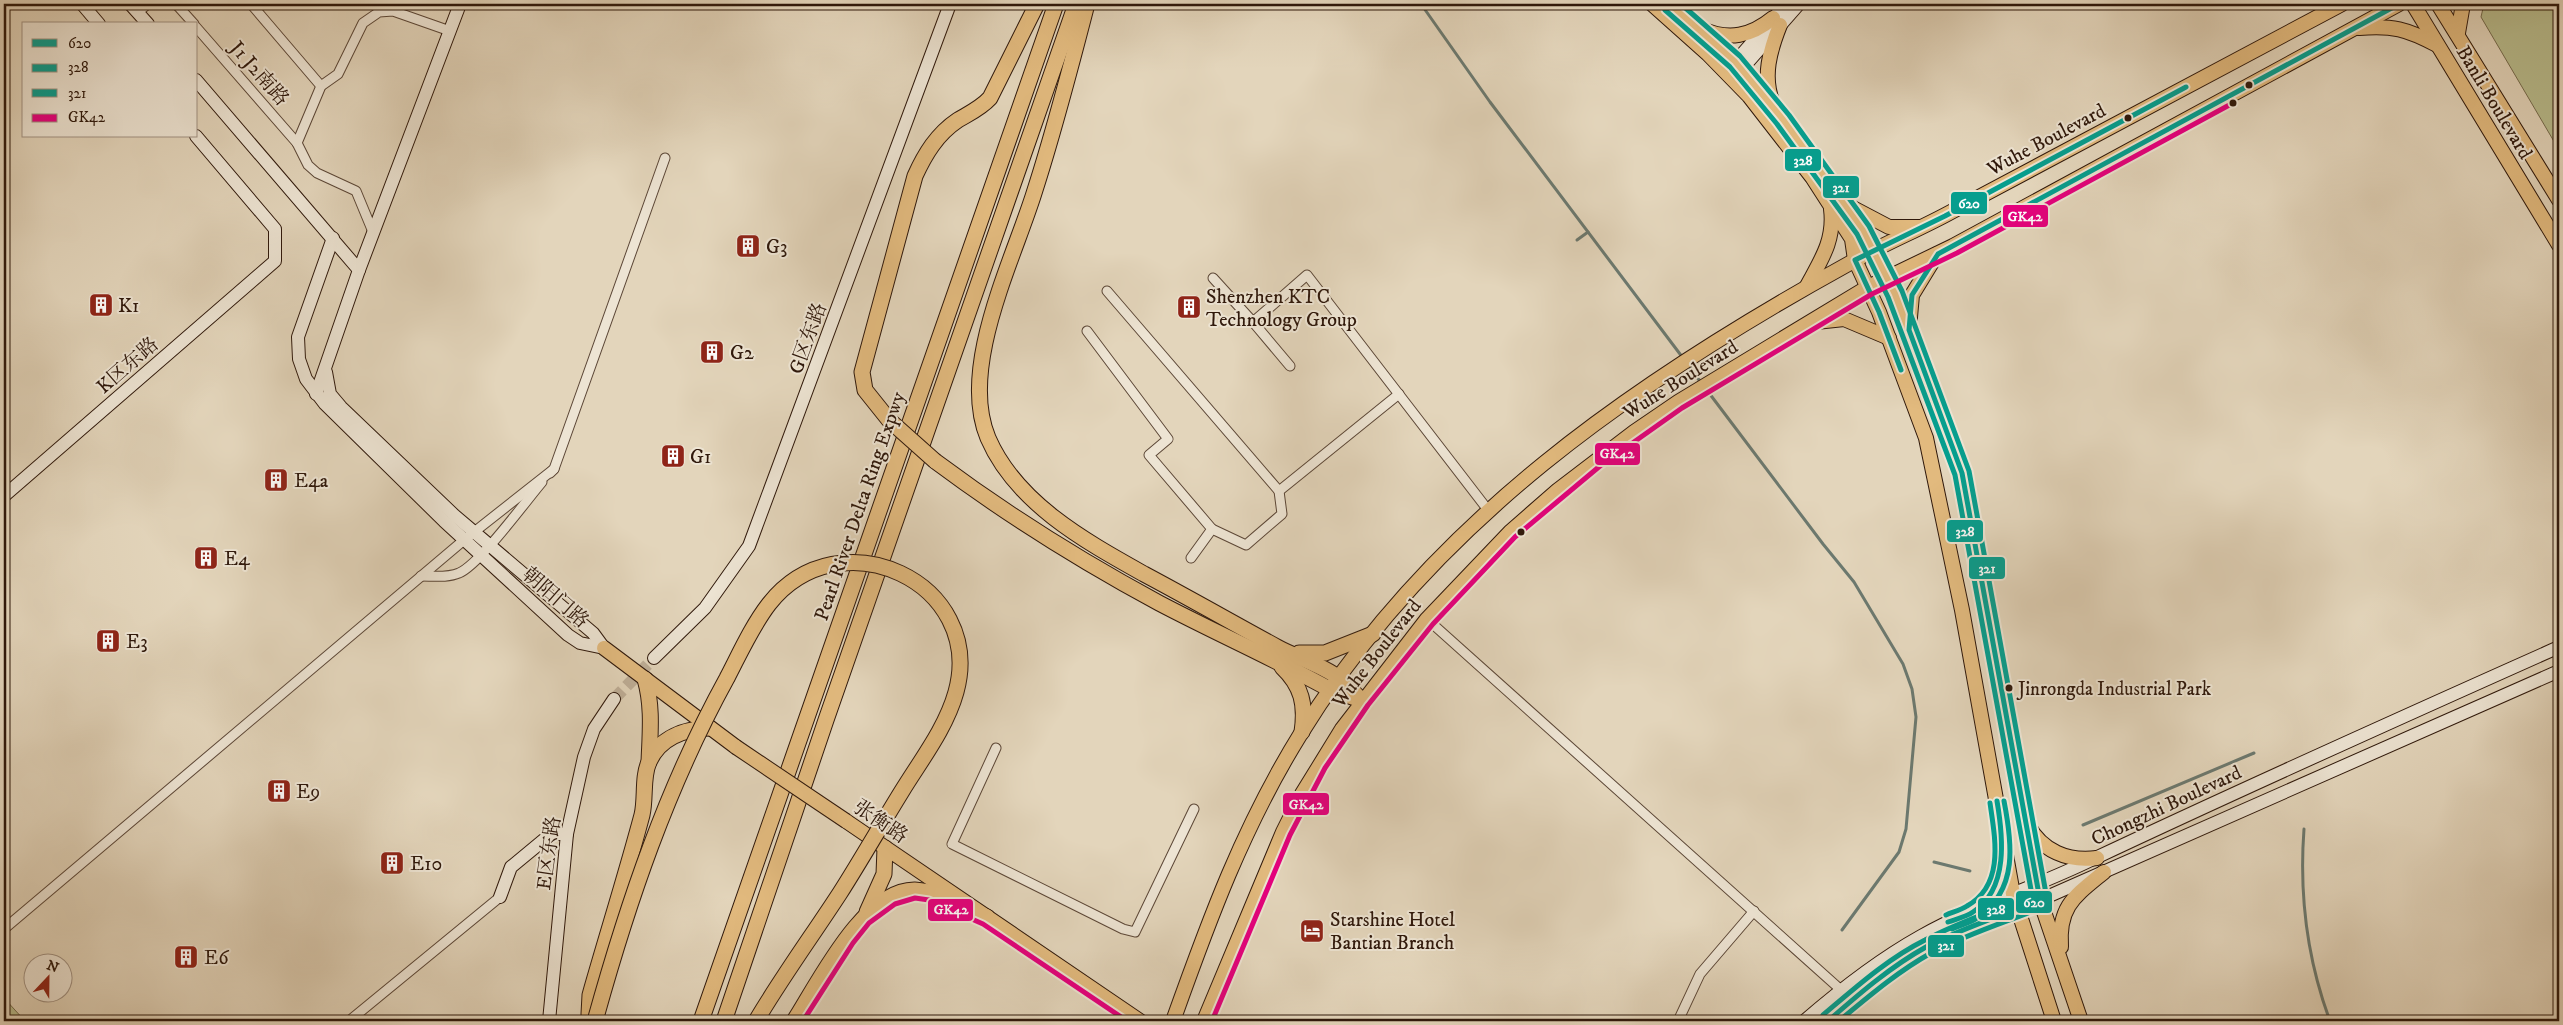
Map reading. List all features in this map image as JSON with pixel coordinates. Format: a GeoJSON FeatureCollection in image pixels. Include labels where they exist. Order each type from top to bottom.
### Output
{"type":"FeatureCollection","features":[{"type":"Feature","properties":{"kind":"highway"},"geometry":{"type":"LineString","coordinates":[[1037,4],[990,98],[978,110],[953,124],[937,139],[922,161],[915,176],[862,372],[865,390],[889,420],[935,461],[982,496],[1135,589],[1276,654],[1335,684],[1362,701]]}},
{"type":"Feature","properties":{"kind":"highway","name":"Pearl River Delta Ring Expwy"},"geometry":{"type":"LineString","coordinates":[[701,1021],[1056,4]]}},
{"type":"Feature","properties":{"kind":"highway","name":"Pearl River Delta Ring Expwy"},"geometry":{"type":"LineString","coordinates":[[724,1021],[829,710],[1076,4]]}},
{"type":"Feature","properties":{"kind":"highway"},"geometry":{"type":"LineString","coordinates":[[1087,4],[1035,191],[988,330],[982,354],[979,382],[981,412],[987,436],[1006,472],[1029,497],[1072,529],[1276,654],[1299,687],[1304,701],[1305,715],[1302,732]]}},
{"type":"Feature","properties":{"kind":"highway"},"geometry":{"type":"LineString","coordinates":[[595,1021],[621,928],[678,775],[715,698],[754,626],[784,587],[800,576],[822,566],[849,561],[871,562],[896,570],[916,581],[944,611],[958,647],[959,671],[957,690],[950,708],[930,746],[840,892],[756,1021]]}},
{"type":"Feature","properties":{"kind":"highway"},"geometry":{"type":"LineString","coordinates":[[1135,589],[1144,574]]}},
{"type":"Feature","properties":{"kind":"highway"},"geometry":{"type":"LineString","coordinates":[[1276,654],[1325,653],[1373,634]]}},
{"type":"Feature","properties":{"kind":"highway"},"geometry":{"type":"LineString","coordinates":[[591,1021],[589,1014],[590,995],[642,812],[649,762],[651,714],[651,698],[645,679]]}},
{"type":"Feature","properties":{"kind":"highway"},"geometry":{"type":"LineString","coordinates":[[649,762],[662,745],[676,734],[690,729],[709,728]]}},
{"type":"Feature","properties":{"kind":"highway"},"geometry":{"type":"LineString","coordinates":[[864,918],[884,874],[885,848]]}},
{"type":"Feature","properties":{"kind":"highway"},"geometry":{"type":"LineString","coordinates":[[794,1021],[847,939],[864,918],[892,897],[915,890],[931,893],[987,917]]}},
{"type":"Feature","properties":{"kind":"main road"},"geometry":{"type":"LineString","coordinates":[[1652,4],[1736,69],[1790,148],[1874,251],[1888,279],[1962,473],[2040,900],[2081,1021]]}},
{"type":"Feature","properties":{"kind":"main road"},"geometry":{"type":"LineString","coordinates":[[1670,4],[1693,24],[1775,108]]}},
{"type":"Feature","properties":{"kind":"main road","name":"Wuhe Boulevard"},"geometry":{"type":"LineString","coordinates":[[1173,1021],[1230,867],[1272,783],[1302,732],[1373,634],[1439,559],[1488,510],[1568,442],[1656,378],[1701,349],[1855,260],[1922,227],[2342,4]]}},
{"type":"Feature","properties":{"kind":"main road","name":"Wuhe Boulevard"},"geometry":{"type":"LineString","coordinates":[[1204,1021],[1294,809],[1319,764],[1362,701],[1427,619],[1510,532],[1551,496],[1595,460],[1678,402],[1868,288],[1938,254],[2399,4]]}},
{"type":"Feature","properties":{"kind":"main road","name":"Banli Boulevard"},"geometry":{"type":"LineString","coordinates":[[2413,4],[2559,246]]}},
{"type":"Feature","properties":{"kind":"main road","name":"Banli Boulevard"},"geometry":{"type":"LineString","coordinates":[[2438,4],[2458,33],[2559,200]]}},
{"type":"Feature","properties":{"kind":"main road"},"geometry":{"type":"LineString","coordinates":[[2458,33],[2463,4]]}},
{"type":"Feature","properties":{"kind":"main road"},"geometry":{"type":"LineString","coordinates":[[1693,24],[1710,32],[1739,36],[1752,33],[1777,22]]}},
{"type":"Feature","properties":{"kind":"main road"},"geometry":{"type":"LineString","coordinates":[[1777,22],[1768,68],[1770,96],[1775,108],[1837,204],[1852,239],[1855,260],[1889,338],[1926,438],[1962,610],[2013,894],[2054,1021]]}},
{"type":"Feature","properties":{"kind":"main road"},"geometry":{"type":"LineString","coordinates":[[2353,29],[2385,26],[2401,29],[2437,45]]}},
{"type":"Feature","properties":{"kind":"main road"},"geometry":{"type":"LineString","coordinates":[[1837,204],[1889,227],[1922,227]]}},
{"type":"Feature","properties":{"kind":"main road"},"geometry":{"type":"LineString","coordinates":[[1806,288],[1828,250],[1837,204]]}},
{"type":"Feature","properties":{"kind":"main road"},"geometry":{"type":"LineString","coordinates":[[1909,330],[1912,295],[1938,254]]}},
{"type":"Feature","properties":{"kind":"main road"},"geometry":{"type":"LineString","coordinates":[[1811,322],[1844,319],[1889,338]]}},
{"type":"Feature","properties":{"kind":"main road","name":"张衡路"},"geometry":{"type":"LineString","coordinates":[[604,648],[736,747],[1140,1021]]}},
{"type":"Feature","properties":{"kind":"main road"},"geometry":{"type":"LineString","coordinates":[[2026,820],[2040,842],[2054,852],[2079,859],[2097,858]]}},
{"type":"Feature","properties":{"kind":"main road"},"geometry":{"type":"LineString","coordinates":[[1974,911],[1983,902],[1996,882],[2001,868],[2004,841]]}},
{"type":"Feature","properties":{"kind":"main road"},"geometry":{"type":"LineString","coordinates":[[2063,968],[2060,929],[2063,914],[2075,896],[2104,872]]}},
{"type":"Feature","properties":{"kind":"street"},"geometry":{"type":"LineString","coordinates":[[82,4],[97,22]]}},
{"type":"Feature","properties":{"kind":"street"},"geometry":{"type":"LineString","coordinates":[[146,22],[134,8],[148,4]]}},
{"type":"Feature","properties":{"kind":"street"},"geometry":{"type":"LineString","coordinates":[[176,4],[192,22]]}},
{"type":"Feature","properties":{"kind":"street"},"geometry":{"type":"LineString","coordinates":[[251,4],[321,86]]}},
{"type":"Feature","properties":{"kind":"street"},"geometry":{"type":"LineString","coordinates":[[316,394],[373,232],[460,4]]}},
{"type":"Feature","properties":{"kind":"street","name":"G区东路"},"geometry":{"type":"LineString","coordinates":[[654,658],[705,608],[749,546],[950,4]]}},
{"type":"Feature","properties":{"kind":"street"},"geometry":{"type":"LineString","coordinates":[[1777,22],[1786,4]]}},
{"type":"Feature","properties":{"kind":"street"},"geometry":{"type":"LineString","coordinates":[[1736,69],[1777,22],[1799,4]]}},
{"type":"Feature","properties":{"kind":"street"},"geometry":{"type":"LineString","coordinates":[[297,143],[321,86],[338,74],[362,23],[379,12],[393,11],[450,31]]}},
{"type":"Feature","properties":{"kind":"street","name":"J1 J2南路"},"geometry":{"type":"LineString","coordinates":[[198,29],[297,143],[308,165],[317,174],[356,191],[373,232]]}},
{"type":"Feature","properties":{"kind":"street"},"geometry":{"type":"LineString","coordinates":[[198,82],[359,270]]}},
{"type":"Feature","properties":{"kind":"street","name":"K区东路"},"geometry":{"type":"LineString","coordinates":[[4,496],[275,261],[276,229],[198,138]]}},
{"type":"Feature","properties":{"kind":"street"},"geometry":{"type":"LineString","coordinates":[[421,576],[458,574],[480,556],[554,468],[664,158]]}},
{"type":"Feature","properties":{"kind":"street","name":"朝阳门路"},"geometry":{"type":"LineString","coordinates":[[333,238],[298,337],[301,369],[316,394],[469,535],[490,544],[593,633],[604,648]]}},
{"type":"Feature","properties":{"kind":"street"},"geometry":{"type":"LineString","coordinates":[[1253,322],[1307,275],[1488,510]]}},
{"type":"Feature","properties":{"kind":"street"},"geometry":{"type":"LineString","coordinates":[[1212,278],[1290,366]]}},
{"type":"Feature","properties":{"kind":"street"},"geometry":{"type":"LineString","coordinates":[[1087,331],[1168,439],[1149,455],[1212,529],[1246,545],[1282,514],[1279,491],[1107,291]]}},
{"type":"Feature","properties":{"kind":"street","name":"朝阳门路"},"geometry":{"type":"LineString","coordinates":[[328,360],[326,382],[330,394],[469,535],[480,556],[568,635],[580,643],[604,648]]}},
{"type":"Feature","properties":{"kind":"street"},"geometry":{"type":"LineString","coordinates":[[1279,491],[1399,394]]}},
{"type":"Feature","properties":{"kind":"street"},"geometry":{"type":"LineString","coordinates":[[4,929],[469,535],[554,468]]}},
{"type":"Feature","properties":{"kind":"street"},"geometry":{"type":"LineString","coordinates":[[1191,558],[1212,529]]}},
{"type":"Feature","properties":{"kind":"street"},"geometry":{"type":"LineString","coordinates":[[1427,619],[1841,990]]}},
{"type":"Feature","properties":{"kind":"street","name":"Chongzhi Boulevard"},"geometry":{"type":"LineString","coordinates":[[1804,1021],[1841,990],[1895,951],[1929,932],[2013,894],[2038,886],[2320,753],[2559,647]]}},
{"type":"Feature","properties":{"kind":"street","name":"Chongzhi Boulevard"},"geometry":{"type":"LineString","coordinates":[[1828,1021],[1883,975],[1914,954],[1948,936],[2018,910],[2559,671]]}},
{"type":"Feature","properties":{"kind":"street","name":"E区东路"},"geometry":{"type":"LineString","coordinates":[[549,1021],[567,834],[584,757],[594,729],[614,699]]}},
{"type":"Feature","properties":{"kind":"street"},"geometry":{"type":"LineString","coordinates":[[996,748],[952,844],[1124,929],[1135,932],[1194,809]]}},
{"type":"Feature","properties":{"kind":"street"},"geometry":{"type":"LineString","coordinates":[[349,1021],[500,897],[511,867],[551,834],[567,834]]}},
{"type":"Feature","properties":{"kind":"street"},"geometry":{"type":"LineString","coordinates":[[1678,1021],[1700,974],[1754,911]]}},
{"type":"Feature","properties":{"kind":"green space"},"geometry":{"type":"Polygon","coordinates":[[[2484,4],[2559,4],[2559,150],[2481,17],[2484,4]]]}},
{"type":"Feature","properties":{"kind":"green space"},"geometry":{"type":"Polygon","coordinates":[[[4,998],[25,1021],[4,1021],[4,998]]]}},
{"type":"Feature","properties":{"kind":"waterway"},"geometry":{"type":"LineString","coordinates":[[1421,4],[1490,102],[1683,358]]}},
{"type":"Feature","properties":{"kind":"waterway"},"geometry":{"type":"LineString","coordinates":[[1577,240],[1588,232]]}},
{"type":"Feature","properties":{"kind":"waterway"},"geometry":{"type":"LineString","coordinates":[[1688,365],[1702,384]]}},
{"type":"Feature","properties":{"kind":"waterway"},"geometry":{"type":"LineString","coordinates":[[1706,389],[1854,582],[1903,664],[1912,689],[1916,717],[1906,829],[1899,852],[1842,930]]}},
{"type":"Feature","properties":{"kind":"waterway"},"geometry":{"type":"LineString","coordinates":[[2083,825],[2254,753]]}},
{"type":"Feature","properties":{"kind":"waterway"},"geometry":{"type":"LineString","coordinates":[[2304,829],[2303,879],[2306,927],[2310,951],[2330,1021]]}},
{"type":"Feature","properties":{"kind":"waterway"},"geometry":{"type":"LineString","coordinates":[[1934,862],[1970,871]]}},
{"type":"Feature","properties":{"kind":"tunnel"},"geometry":{"type":"LineString","coordinates":[[614,699],[654,658]]}},
{"type":"Feature","properties":{"kind":"transit line","name":"321"},"geometry":{"type":"LineString","coordinates":[[1681,4],[1740,56],[1789,115],[1869,226],[1902,291],[1969,471],[2047,899],[2044,907],[1973,934],[1918,960],[1839,1021]]}},
{"type":"Feature","properties":{"kind":"transit line","name":"620"},"geometry":{"type":"LineString","coordinates":[[1828,1021],[1887,972],[1926,947],[1968,928],[2040,900],[1962,473],[1909,330],[1912,295],[1938,254],[2399,4]]}},
{"type":"Feature","properties":{"kind":"transit line","name":"328"},"geometry":{"type":"LineString","coordinates":[[1665,10],[1730,67],[1777,124],[1857,234],[1888,297],[1955,475],[2032,895],[1951,927],[1911,948],[1872,974],[1823,1015]]}},
{"type":"Feature","properties":{"kind":"transit line","name":"620"},"geometry":{"type":"LineString","coordinates":[[1901,370],[1879,312],[1855,260],[1945,216],[2186,87]]}},
{"type":"Feature","properties":{"kind":"transit line","name":"GK42"},"geometry":{"type":"LineString","coordinates":[[1212,1021],[1290,835],[1325,768],[1368,705],[1433,624],[1515,537],[1600,466],[1682,408],[1872,294],[1957,253],[2233,103]]}},
{"type":"Feature","properties":{"kind":"transit line","name":"620"},"geometry":{"type":"LineString","coordinates":[[1948,922],[1973,912],[1985,902],[1993,890],[1998,876],[2002,845],[1997,801]]}},
{"type":"Feature","properties":{"kind":"transit line","name":"328"},"geometry":{"type":"LineString","coordinates":[[1952,929],[1974,920],[1991,907],[2000,894],[2006,879],[2010,849],[2004,801]]}},
{"type":"Feature","properties":{"kind":"transit line","name":"321"},"geometry":{"type":"LineString","coordinates":[[1946,915],[1965,907],[1979,897],[1987,886],[1995,860],[1994,831],[1990,803]]}},
{"type":"Feature","properties":{"kind":"transit line","name":"GK42"},"geometry":{"type":"LineString","coordinates":[[803,1021],[853,943],[869,923],[895,904],[915,898],[929,900],[983,924],[1127,1021]]}},
{"type":"Feature","properties":{"kind":"place","name":"G3"},"geometry":{"type":"Point","coordinates":[748,246]}},
{"type":"Feature","properties":{"kind":"place","name":"K1"},"geometry":{"type":"Point","coordinates":[101,305]}},
{"type":"Feature","properties":{"kind":"place","name":"Shenzhen KTC Technology Group"},"geometry":{"type":"Point","coordinates":[1189,307]}},
{"type":"Feature","properties":{"kind":"place","name":"G2"},"geometry":{"type":"Point","coordinates":[712,352]}},
{"type":"Feature","properties":{"kind":"place","name":"G1"},"geometry":{"type":"Point","coordinates":[673,456]}},
{"type":"Feature","properties":{"kind":"place","name":"E4a"},"geometry":{"type":"Point","coordinates":[276,480]}},
{"type":"Feature","properties":{"kind":"place","name":"E4"},"geometry":{"type":"Point","coordinates":[206,558]}},
{"type":"Feature","properties":{"kind":"place","name":"E3"},"geometry":{"type":"Point","coordinates":[108,641]}},
{"type":"Feature","properties":{"kind":"place","name":"Jinrongda Industrial Park"},"geometry":{"type":"Point","coordinates":[2009,688]}},
{"type":"Feature","properties":{"kind":"place","name":"E9"},"geometry":{"type":"Point","coordinates":[279,791]}},
{"type":"Feature","properties":{"kind":"place","name":"E10"},"geometry":{"type":"Point","coordinates":[392,863]}},
{"type":"Feature","properties":{"kind":"place","name":"Starshine Hotel Bantian Branch"},"geometry":{"type":"Point","coordinates":[1312,931]}},
{"type":"Feature","properties":{"kind":"place","name":"E6"},"geometry":{"type":"Point","coordinates":[186,957]}}]}
